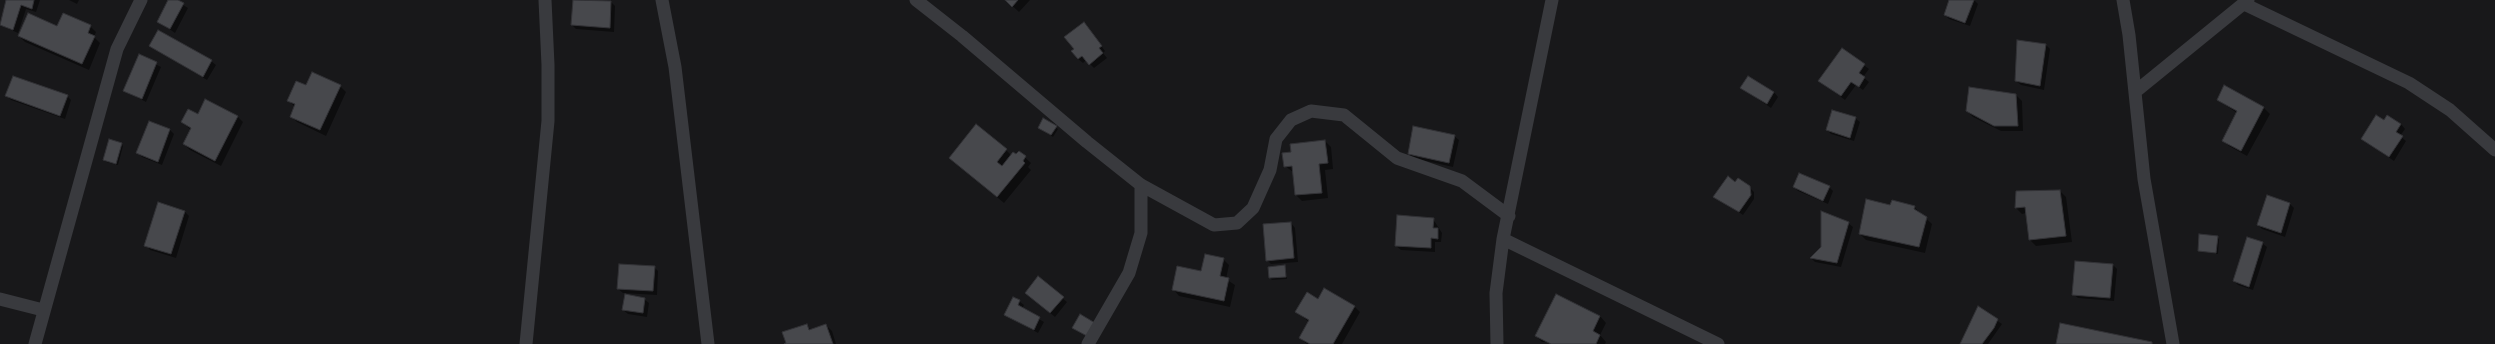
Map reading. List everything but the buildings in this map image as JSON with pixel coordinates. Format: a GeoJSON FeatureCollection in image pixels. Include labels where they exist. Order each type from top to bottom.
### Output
{"type":"FeatureCollection","features":[{"type":"Feature","properties":{"kind":"street"},"geometry":{"type":"LineString","coordinates":[[35,344],[43,310],[117,49],[140,0]]}},
{"type":"Feature","properties":{"kind":"street"},"geometry":{"type":"LineString","coordinates":[[526,344],[548,121],[548,65],[545,0]]}},
{"type":"Feature","properties":{"kind":"street"},"geometry":{"type":"LineString","coordinates":[[662,0],[675,67],[708,344]]}},
{"type":"Feature","properties":{"kind":"street"},"geometry":{"type":"LineString","coordinates":[[916,0],[962,36],[1087,142],[1142,185],[1214,225],[1237,223],[1254,208],[1270,170],[1276,140],[1291,120],[1311,111],[1344,115],[1397,158],[1462,181],[1508,216]]}},
{"type":"Feature","properties":{"kind":"street"},"geometry":{"type":"LineString","coordinates":[[1497,344],[1496,293],[1504,239],[1552,0]]}},
{"type":"Feature","properties":{"kind":"street"},"geometry":{"type":"LineString","coordinates":[[2123,0],[2144,179],[2172,344]]}},
{"type":"Feature","properties":{"kind":"street"},"geometry":{"type":"LineString","coordinates":[[2135,92],[2246,2],[2409,83],[2450,110],[2495,150]]}},
{"type":"Feature","properties":{"kind":"street"},"geometry":{"type":"LineString","coordinates":[[1088,344],[1129,274],[1141,233],[1142,185]]}},
{"type":"Feature","properties":{"kind":"street"},"geometry":{"type":"LineString","coordinates":[[1504,239],[1718,344]]}},
{"type":"Feature","properties":{"kind":"street"},"geometry":{"type":"LineString","coordinates":[[0,299],[43,310]]}}]}
